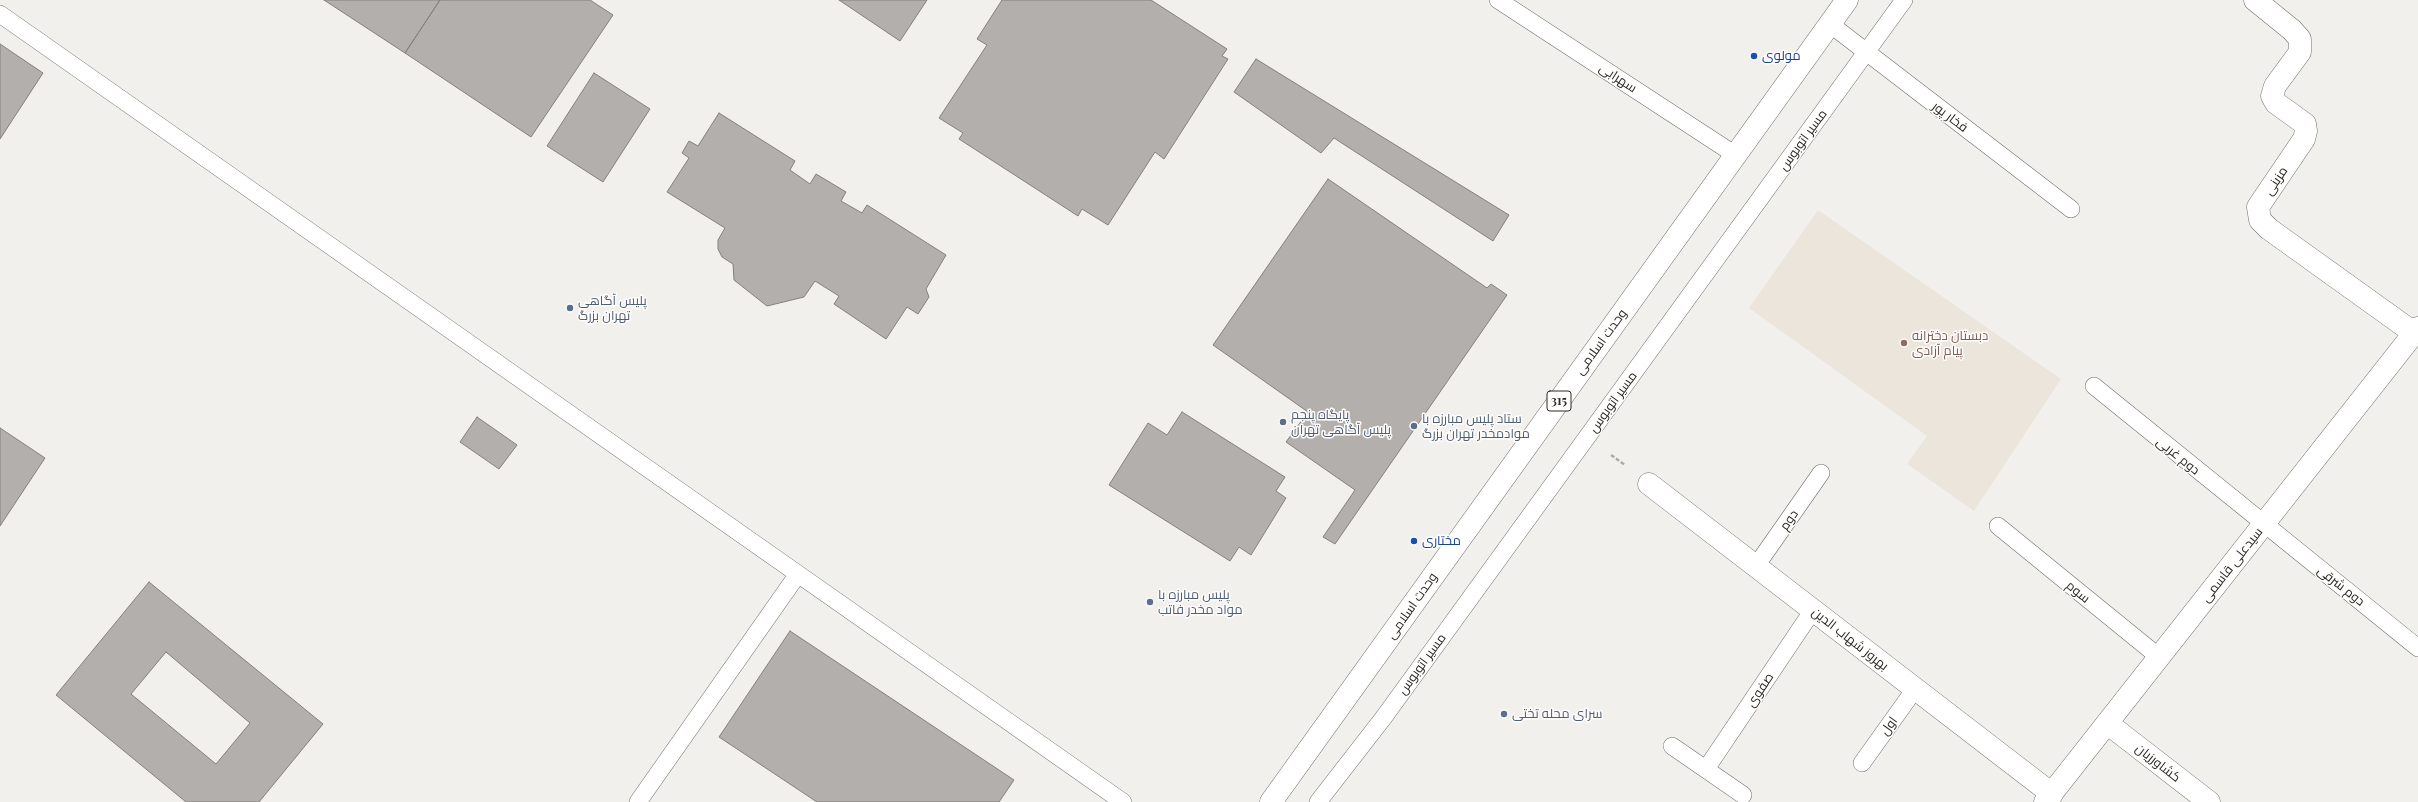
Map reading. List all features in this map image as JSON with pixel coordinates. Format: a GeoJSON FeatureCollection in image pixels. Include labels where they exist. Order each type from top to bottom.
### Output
{"type":"FeatureCollection","features":[{"type":"Feature","properties":{"kind":"street","name":"وحدت اسلامی"},"geometry":{"type":"LineString","coordinates":[[1271,802],[1737,156],[1847,0]]}},
{"type":"Feature","properties":{"kind":"street","name":"مزینی"},"geometry":{"type":"LineString","coordinates":[[2255,0],[2292,30],[2300,39],[2300,52],[2275,86],[2272,96],[2276,103],[2305,124],[2306,131],[2304,139],[2258,207],[2260,220],[2270,229],[2416,330]]}},
{"type":"Feature","properties":{"kind":"street","name":"سیدعلی قاسمی"},"geometry":{"type":"LineString","coordinates":[[2049,798],[2416,330]]}},
{"type":"Feature","properties":{"kind":"street","name":"بهروز شهاب الدین"},"geometry":{"type":"LineString","coordinates":[[1649,484],[1915,689],[2049,798]]}},
{"type":"Feature","properties":{"kind":"street","name":"کشاورزیان"},"geometry":{"type":"LineString","coordinates":[[2107,723],[2209,802]]}},
{"type":"Feature","properties":{"kind":"lane","name":"سهرابی"},"geometry":{"type":"LineString","coordinates":[[1498,0],[1737,156]]}},
{"type":"Feature","properties":{"kind":"lane","name":"مسیر اتوبوس"},"geometry":{"type":"LineString","coordinates":[[1318,802],[1384,717],[1904,0]]}},
{"type":"Feature","properties":{"kind":"lane"},"geometry":{"type":"LineString","coordinates":[[0,14],[1123,802]]}},
{"type":"Feature","properties":{"kind":"lane","name":"فخار پور"},"geometry":{"type":"LineString","coordinates":[[1830,24],[2071,209]]}},
{"type":"Feature","properties":{"kind":"lane","name":"دوم غربی"},"geometry":{"type":"LineString","coordinates":[[2094,386],[2263,525]]}},
{"type":"Feature","properties":{"kind":"lane","name":"دوم"},"geometry":{"type":"LineString","coordinates":[[1756,566],[1822,473]]}},
{"type":"Feature","properties":{"kind":"lane","name":"دوم شرقی"},"geometry":{"type":"LineString","coordinates":[[2263,525],[2418,648]]}},
{"type":"Feature","properties":{"kind":"lane","name":"سوم"},"geometry":{"type":"LineString","coordinates":[[1998,526],[2159,657]]}},
{"type":"Feature","properties":{"kind":"lane"},"geometry":{"type":"LineString","coordinates":[[638,802],[798,574]]}},
{"type":"Feature","properties":{"kind":"lane","name":"صفوی"},"geometry":{"type":"LineString","coordinates":[[1706,769],[1813,610]]}},
{"type":"Feature","properties":{"kind":"lane","name":"اول"},"geometry":{"type":"LineString","coordinates":[[1862,763],[1915,689]]}},
{"type":"Feature","properties":{"kind":"lane"},"geometry":{"type":"LineString","coordinates":[[1672,746],[1743,795]]}},
{"type":"Feature","properties":{"kind":"shaded area","name":"دبستان دخترانه پیام آزادی"},"geometry":{"type":"Polygon","coordinates":[[[1818,210],[2061,379],[1974,511],[1907,464],[1927,436],[1749,308],[1818,210]]]}},
{"type":"Feature","properties":{"kind":"building"},"geometry":{"type":"Polygon","coordinates":[[[324,0],[440,0],[405,53],[324,0]]]}},
{"type":"Feature","properties":{"kind":"building"},"geometry":{"type":"Polygon","coordinates":[[[440,0],[590,0],[613,15],[531,137],[405,53],[440,0]]]}},
{"type":"Feature","properties":{"kind":"building"},"geometry":{"type":"Polygon","coordinates":[[[839,0],[927,0],[900,41],[839,0]]]}},
{"type":"Feature","properties":{"kind":"building"},"geometry":{"type":"Polygon","coordinates":[[[1002,0],[1151,0],[1227,49],[1222,56],[1228,59],[1164,159],[1155,152],[1108,225],[1082,209],[1078,216],[959,139],[963,133],[939,118],[987,45],[977,39],[1002,0]]]}},
{"type":"Feature","properties":{"kind":"building"},"geometry":{"type":"Polygon","coordinates":[[[0,44],[43,73],[0,139],[0,44]]]}},
{"type":"Feature","properties":{"kind":"building"},"geometry":{"type":"Polygon","coordinates":[[[1256,59],[1509,215],[1493,241],[1334,138],[1321,153],[1234,92],[1256,59]]]}},
{"type":"Feature","properties":{"kind":"building"},"geometry":{"type":"Polygon","coordinates":[[[594,73],[650,109],[603,182],[547,146],[594,73]]]}},
{"type":"Feature","properties":{"kind":"building"},"geometry":{"type":"Polygon","coordinates":[[[719,113],[795,161],[790,170],[810,184],[816,174],[846,192],[841,201],[862,213],[867,205],[946,255],[926,289],[929,297],[918,314],[907,307],[886,339],[834,304],[839,296],[815,281],[804,297],[767,306],[734,280],[733,264],[722,257],[718,249],[718,240],[725,228],[667,192],[689,158],[682,153],[689,141],[698,146],[719,113]]]}},
{"type":"Feature","properties":{"kind":"building"},"geometry":{"type":"Polygon","coordinates":[[[1328,179],[1487,288],[1491,284],[1507,295],[1335,544],[1323,537],[1355,490],[1286,442],[1308,412],[1213,345],[1328,179]]]}},
{"type":"Feature","properties":{"kind":"building"},"geometry":{"type":"Polygon","coordinates":[[[1182,412],[1285,477],[1276,491],[1286,498],[1251,555],[1239,547],[1230,561],[1109,485],[1148,423],[1167,435],[1182,412]]]}},
{"type":"Feature","properties":{"kind":"building"},"geometry":{"type":"Polygon","coordinates":[[[477,417],[517,445],[499,469],[460,442],[477,417]]]}},
{"type":"Feature","properties":{"kind":"building"},"geometry":{"type":"Polygon","coordinates":[[[0,428],[45,458],[0,526],[0,428]]]}},
{"type":"Feature","properties":{"kind":"building"},"geometry":{"type":"Polygon","coordinates":[[[149,582],[323,724],[259,802],[186,802],[56,695],[149,582]],[[166,652],[131,694],[216,764],[250,723],[166,652]]]}},
{"type":"Feature","properties":{"kind":"building"},"geometry":{"type":"Polygon","coordinates":[[[790,631],[1014,780],[999,802],[817,802],[719,737],[790,631]]]}},
{"type":"Feature","properties":{"kind":"place","name":"مولوی"},"geometry":{"type":"Point","coordinates":[1754,56]}},
{"type":"Feature","properties":{"kind":"place","name":"پلیس آگاهی تهران بزرگ"},"geometry":{"type":"Point","coordinates":[570,308]}},
{"type":"Feature","properties":{"kind":"place","name":"دبستان دخترانه پیام آزادی"},"geometry":{"type":"Point","coordinates":[1904,343]}},
{"type":"Feature","properties":{"kind":"place","name":"پایگاه پنجم پلیس آگاهی تهران"},"geometry":{"type":"Point","coordinates":[1283,422]}},
{"type":"Feature","properties":{"kind":"place","name":"ستاد پلیس مبارزه با موادمخدر تهران بزرگ"},"geometry":{"type":"Point","coordinates":[1414,426]}},
{"type":"Feature","properties":{"kind":"place","name":"مختاری"},"geometry":{"type":"Point","coordinates":[1414,541]}},
{"type":"Feature","properties":{"kind":"place","name":"پلیس مبارزه با مواد مخدر فاتب"},"geometry":{"type":"Point","coordinates":[1150,602]}},
{"type":"Feature","properties":{"kind":"place","name":"سرای محله تختی"},"geometry":{"type":"Point","coordinates":[1504,714]}}]}
